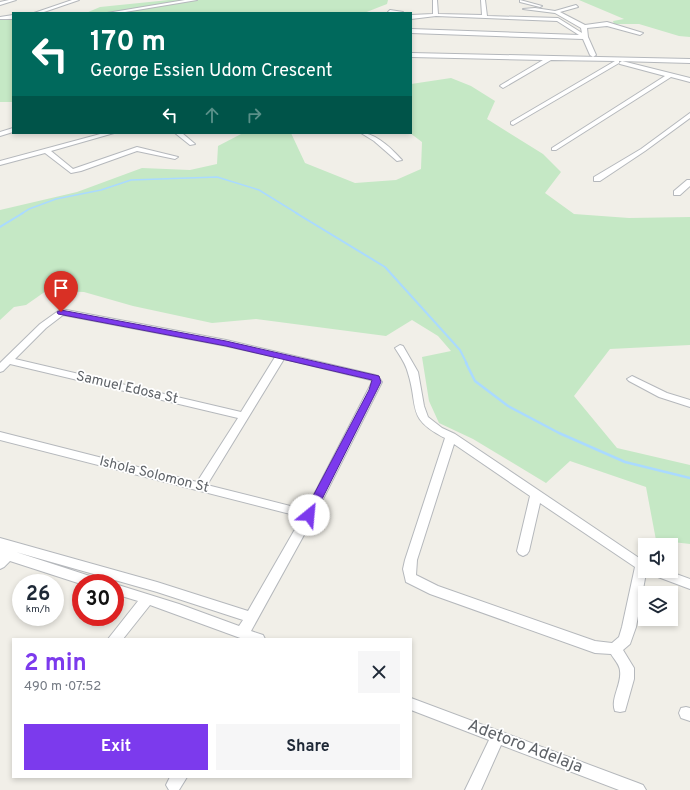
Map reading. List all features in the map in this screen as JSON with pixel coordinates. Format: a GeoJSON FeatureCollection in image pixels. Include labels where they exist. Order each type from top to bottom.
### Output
{"type":"FeatureCollection","features":[{"type":"Feature","properties":{"kind":"street"},"geometry":{"type":"LineString","coordinates":[[0,4],[14,0]]}},
{"type":"Feature","properties":{"kind":"street"},"geometry":{"type":"LineString","coordinates":[[39,12],[77,0]]}},
{"type":"Feature","properties":{"kind":"street"},"geometry":{"type":"LineString","coordinates":[[115,12],[195,0]]}},
{"type":"Feature","properties":{"kind":"street"},"geometry":{"type":"LineString","coordinates":[[435,0],[436,16]]}},
{"type":"Feature","properties":{"kind":"street"},"geometry":{"type":"LineString","coordinates":[[482,0],[485,17]]}},
{"type":"Feature","properties":{"kind":"street"},"geometry":{"type":"LineString","coordinates":[[522,1],[549,9],[584,27],[605,24],[640,33]]}},
{"type":"Feature","properties":{"kind":"street"},"geometry":{"type":"LineString","coordinates":[[556,12],[576,6]]}},
{"type":"Feature","properties":{"kind":"street"},"geometry":{"type":"LineString","coordinates":[[525,9],[549,9]]}},
{"type":"Feature","properties":{"kind":"street"},"geometry":{"type":"LineString","coordinates":[[390,11],[396,12]]}},
{"type":"Feature","properties":{"kind":"street"},"geometry":{"type":"LineString","coordinates":[[412,16],[558,20],[585,37]]}},
{"type":"Feature","properties":{"kind":"street"},"geometry":{"type":"LineString","coordinates":[[1,18],[12,17]]}},
{"type":"Feature","properties":{"kind":"street"},"geometry":{"type":"LineString","coordinates":[[584,27],[585,37],[593,55]]}},
{"type":"Feature","properties":{"kind":"street"},"geometry":{"type":"LineString","coordinates":[[412,31],[585,37]]}},
{"type":"Feature","properties":{"kind":"street"},"geometry":{"type":"LineString","coordinates":[[412,52],[567,56],[617,61],[690,61]]}},
{"type":"Feature","properties":{"kind":"street"},"geometry":{"type":"LineString","coordinates":[[412,55],[551,57],[593,55],[690,58]]}},
{"type":"Feature","properties":{"kind":"street"},"geometry":{"type":"LineString","coordinates":[[503,86],[551,57]]}},
{"type":"Feature","properties":{"kind":"street"},"geometry":{"type":"LineString","coordinates":[[513,123],[617,61],[690,80]]}},
{"type":"Feature","properties":{"kind":"street"},"geometry":{"type":"LineString","coordinates":[[554,150],[670,75]]}},
{"type":"Feature","properties":{"kind":"street"},"geometry":{"type":"LineString","coordinates":[[597,179],[687,121],[690,115]]}},
{"type":"Feature","properties":{"kind":"street"},"geometry":{"type":"LineString","coordinates":[[0,134],[12,130]]}},
{"type":"Feature","properties":{"kind":"street"},"geometry":{"type":"LineString","coordinates":[[0,163],[107,134]]}},
{"type":"Feature","properties":{"kind":"street"},"geometry":{"type":"LineString","coordinates":[[179,134],[192,144]]}},
{"type":"Feature","properties":{"kind":"street"},"geometry":{"type":"LineString","coordinates":[[365,134],[399,160]]}},
{"type":"Feature","properties":{"kind":"street"},"geometry":{"type":"LineString","coordinates":[[47,151],[71,171],[79,170],[137,149],[175,157]]}},
{"type":"Feature","properties":{"kind":"street"},"geometry":{"type":"LineString","coordinates":[[677,193],[690,182]]}},
{"type":"Feature","properties":{"kind":"street"},"geometry":{"type":"LineString","coordinates":[[0,370],[54,316],[61,312],[226,343],[375,378],[377,382],[309,515],[243,632]]}},
{"type":"Feature","properties":{"kind":"street"},"geometry":{"type":"LineString","coordinates":[[400,348],[414,375],[420,414],[437,430],[451,437],[638,564]]}},
{"type":"Feature","properties":{"kind":"street"},"geometry":{"type":"LineString","coordinates":[[200,487],[281,356]]}},
{"type":"Feature","properties":{"kind":"street","name":"Samuel Edosa St"},"geometry":{"type":"LineString","coordinates":[[9,361],[245,416]]}},
{"type":"Feature","properties":{"kind":"street"},"geometry":{"type":"LineString","coordinates":[[632,379],[663,395],[690,404]]}},
{"type":"Feature","properties":{"kind":"street","name":"Ishola Solomon St"},"geometry":{"type":"LineString","coordinates":[[0,436],[309,515]]}},
{"type":"Feature","properties":{"kind":"street"},"geometry":{"type":"LineString","coordinates":[[451,437],[410,560],[410,578],[434,590],[595,647],[615,649],[625,640],[640,578]]}},
{"type":"Feature","properties":{"kind":"street"},"geometry":{"type":"LineString","coordinates":[[523,551],[536,494]]}},
{"type":"Feature","properties":{"kind":"street"},"geometry":{"type":"LineString","coordinates":[[0,543],[5,555]]}},
{"type":"Feature","properties":{"kind":"street"},"geometry":{"type":"LineString","coordinates":[[5,555],[157,587],[251,617]]}},
{"type":"Feature","properties":{"kind":"street"},"geometry":{"type":"LineString","coordinates":[[5,555],[72,576]]}},
{"type":"Feature","properties":{"kind":"street"},"geometry":{"type":"LineString","coordinates":[[673,578],[690,584]]}},
{"type":"Feature","properties":{"kind":"street"},"geometry":{"type":"LineString","coordinates":[[124,592],[179,608],[256,638]]}},
{"type":"Feature","properties":{"kind":"street"},"geometry":{"type":"LineString","coordinates":[[116,638],[147,599]]}},
{"type":"Feature","properties":{"kind":"street"},"geometry":{"type":"LineString","coordinates":[[615,649],[627,668],[627,679],[620,706]]}},
{"type":"Feature","properties":{"kind":"street","name":"Adetoro Adelaja"},"geometry":{"type":"LineString","coordinates":[[412,704],[633,789]]}},
{"type":"Feature","properties":{"kind":"street"},"geometry":{"type":"LineString","coordinates":[[473,790],[497,738]]}},
{"type":"Feature","properties":{"kind":"green space"},"geometry":{"type":"Polygon","coordinates":[[[169,0],[388,0],[387,4],[367,12],[88,12],[100,7],[169,0]]]}},
{"type":"Feature","properties":{"kind":"green space"},"geometry":{"type":"Polygon","coordinates":[[[579,0],[690,0],[690,37],[679,36],[639,24],[614,24],[613,21],[624,19],[579,0]]]}},
{"type":"Feature","properties":{"kind":"green space"},"geometry":{"type":"Polygon","coordinates":[[[0,18],[12,18],[12,102],[0,102],[0,18]]]}},
{"type":"Feature","properties":{"kind":"green space"},"geometry":{"type":"Polygon","coordinates":[[[451,78],[471,86],[495,101],[487,119],[543,154],[561,172],[545,193],[574,214],[629,218],[690,217],[690,345],[610,349],[574,396],[617,448],[690,465],[690,544],[678,543],[678,538],[656,538],[646,487],[570,461],[546,483],[473,439],[439,423],[429,401],[422,357],[451,351],[438,336],[412,320],[386,336],[256,319],[212,323],[133,306],[84,292],[46,291],[26,305],[14,307],[0,320],[0,210],[77,192],[142,168],[190,170],[217,164],[218,146],[241,134],[291,134],[305,163],[355,183],[396,180],[421,169],[422,142],[412,134],[412,84],[451,78]]]}},
{"type":"Feature","properties":{"kind":"waterway"},"geometry":{"type":"LineString","coordinates":[[21,214],[29,209],[56,199],[101,190],[131,180],[217,177],[259,190],[298,214]]}},
{"type":"Feature","properties":{"kind":"waterway"},"geometry":{"type":"LineString","coordinates":[[0,227],[23,213]]}},
{"type":"Feature","properties":{"kind":"waterway"},"geometry":{"type":"LineString","coordinates":[[296,213],[385,267],[460,350],[467,364]]}},
{"type":"Feature","properties":{"kind":"waterway"},"geometry":{"type":"LineString","coordinates":[[466,363],[475,381],[508,406],[559,433],[625,462],[690,478]]}},
{"type":"Feature","properties":{"kind":"route"},"geometry":{"type":"LineString","coordinates":[[61,312],[226,343],[375,378],[377,382],[309,515]]}}]}
